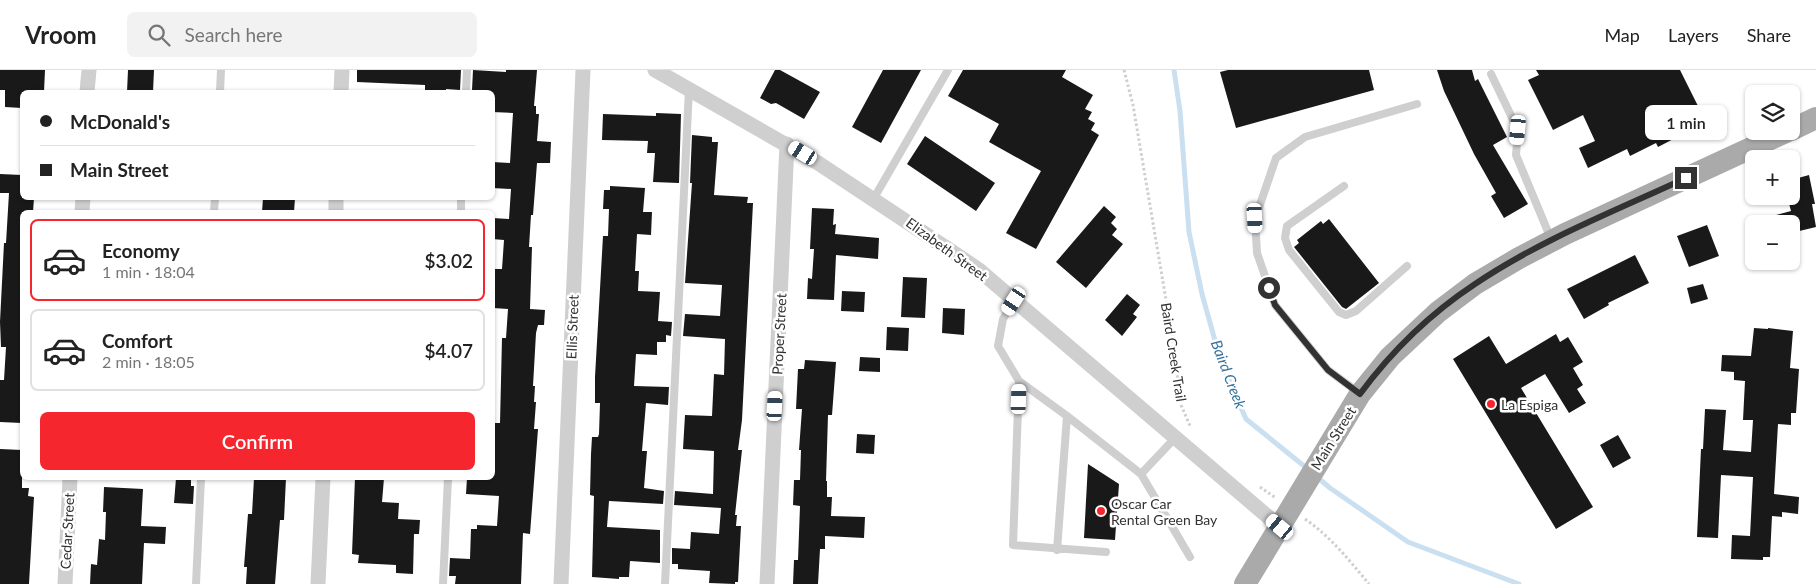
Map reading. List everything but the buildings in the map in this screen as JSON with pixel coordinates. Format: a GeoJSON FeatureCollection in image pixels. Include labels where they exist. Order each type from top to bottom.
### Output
{"type":"FeatureCollection","features":[{"type":"Feature","properties":{"kind":"main road"},"geometry":{"type":"LineString","coordinates":[[1800,126],[1816,118]]}},
{"type":"Feature","properties":{"kind":"main road","name":"Main Street"},"geometry":{"type":"LineString","coordinates":[[1245,584],[1360,394],[1390,357],[1438,312],[1475,284],[1551,241],[1769,140]]}},
{"type":"Feature","properties":{"kind":"street"},"geometry":{"type":"LineString","coordinates":[[88,70],[88,90]]}},
{"type":"Feature","properties":{"kind":"street"},"geometry":{"type":"LineString","coordinates":[[341,90],[342,70]]}},
{"type":"Feature","properties":{"kind":"street","name":"Ellis Street"},"geometry":{"type":"LineString","coordinates":[[561,584],[583,70]]}},
{"type":"Feature","properties":{"kind":"street","name":"Elizabeth Street"},"geometry":{"type":"LineString","coordinates":[[655,70],[788,144],[874,198],[960,256],[1175,438],[1290,510]]}},
{"type":"Feature","properties":{"kind":"street","name":"Proper Street"},"geometry":{"type":"LineString","coordinates":[[767,584],[788,144]]}},
{"type":"Feature","properties":{"kind":"street","name":"Cedar Street"},"geometry":{"type":"LineString","coordinates":[[65,584],[70,480]]}},
{"type":"Feature","properties":{"kind":"street"},"geometry":{"type":"LineString","coordinates":[[318,584],[323,480]]}},
{"type":"Feature","properties":{"kind":"lane"},"geometry":{"type":"LineString","coordinates":[[220,90],[221,70]]}},
{"type":"Feature","properties":{"kind":"lane"},"geometry":{"type":"LineString","coordinates":[[466,90],[467,70]]}},
{"type":"Feature","properties":{"kind":"lane"},"geometry":{"type":"LineString","coordinates":[[874,198],[948,70]]}},
{"type":"Feature","properties":{"kind":"lane"},"geometry":{"type":"LineString","coordinates":[[1491,74],[1518,130],[1516,155],[1551,241]]}},
{"type":"Feature","properties":{"kind":"lane"},"geometry":{"type":"LineString","coordinates":[[665,584],[689,90]]}},
{"type":"Feature","properties":{"kind":"lane"},"geometry":{"type":"LineString","coordinates":[[1360,394],[1328,370],[1275,305],[1256,253],[1255,218],[1276,158],[1305,137],[1417,104]]}},
{"type":"Feature","properties":{"kind":"lane"},"geometry":{"type":"LineString","coordinates":[[1344,186],[1287,226],[1285,238],[1289,250],[1339,312],[1346,315],[1356,311],[1407,266]]}},
{"type":"Feature","properties":{"kind":"lane"},"geometry":{"type":"LineString","coordinates":[[1014,301],[1003,318],[998,346],[1019,381],[1141,474],[1190,557]]}},
{"type":"Feature","properties":{"kind":"lane"},"geometry":{"type":"LineString","coordinates":[[1019,381],[1012,545],[1058,550],[1106,552]]}},
{"type":"Feature","properties":{"kind":"lane"},"geometry":{"type":"LineString","coordinates":[[1058,550],[1067,416]]}},
{"type":"Feature","properties":{"kind":"lane"},"geometry":{"type":"LineString","coordinates":[[1141,474],[1175,438]]}},
{"type":"Feature","properties":{"kind":"lane"},"geometry":{"type":"LineString","coordinates":[[196,584],[201,480]]}},
{"type":"Feature","properties":{"kind":"lane"},"geometry":{"type":"LineString","coordinates":[[443,584],[448,480]]}},
{"type":"Feature","properties":{"kind":"path","name":"Baird Creek Trail"},"geometry":{"type":"LineString","coordinates":[[1124,70],[1133,105],[1174,347],[1181,405],[1189,426],[1196,432]]}},
{"type":"Feature","properties":{"kind":"path"},"geometry":{"type":"LineString","coordinates":[[1256,484],[1327,536],[1345,554],[1369,584]]}},
{"type":"Feature","properties":{"kind":"waterway","name":"Baird Creek"},"geometry":{"type":"LineString","coordinates":[[1174,70],[1180,111],[1189,232],[1202,294],[1221,362],[1246,419],[1309,470]]}},
{"type":"Feature","properties":{"kind":"waterway","name":"Baird Creek"},"geometry":{"type":"LineString","coordinates":[[1317,477],[1408,542],[1519,584]]}},
{"type":"Feature","properties":{"kind":"place","name":"La Espiga"},"geometry":{"type":"Point","coordinates":[1491,404]}},
{"type":"Feature","properties":{"kind":"place","name":"Oscar Car Rental Green Bay"},"geometry":{"type":"Point","coordinates":[1101,511]}},
{"type":"Feature","properties":{"kind":"route"},"geometry":{"type":"LineString","coordinates":[[1269,288],[1275,305],[1328,370],[1360,394],[1390,357],[1413,334],[1475,284],[1565,234],[1686,178]]}}]}
